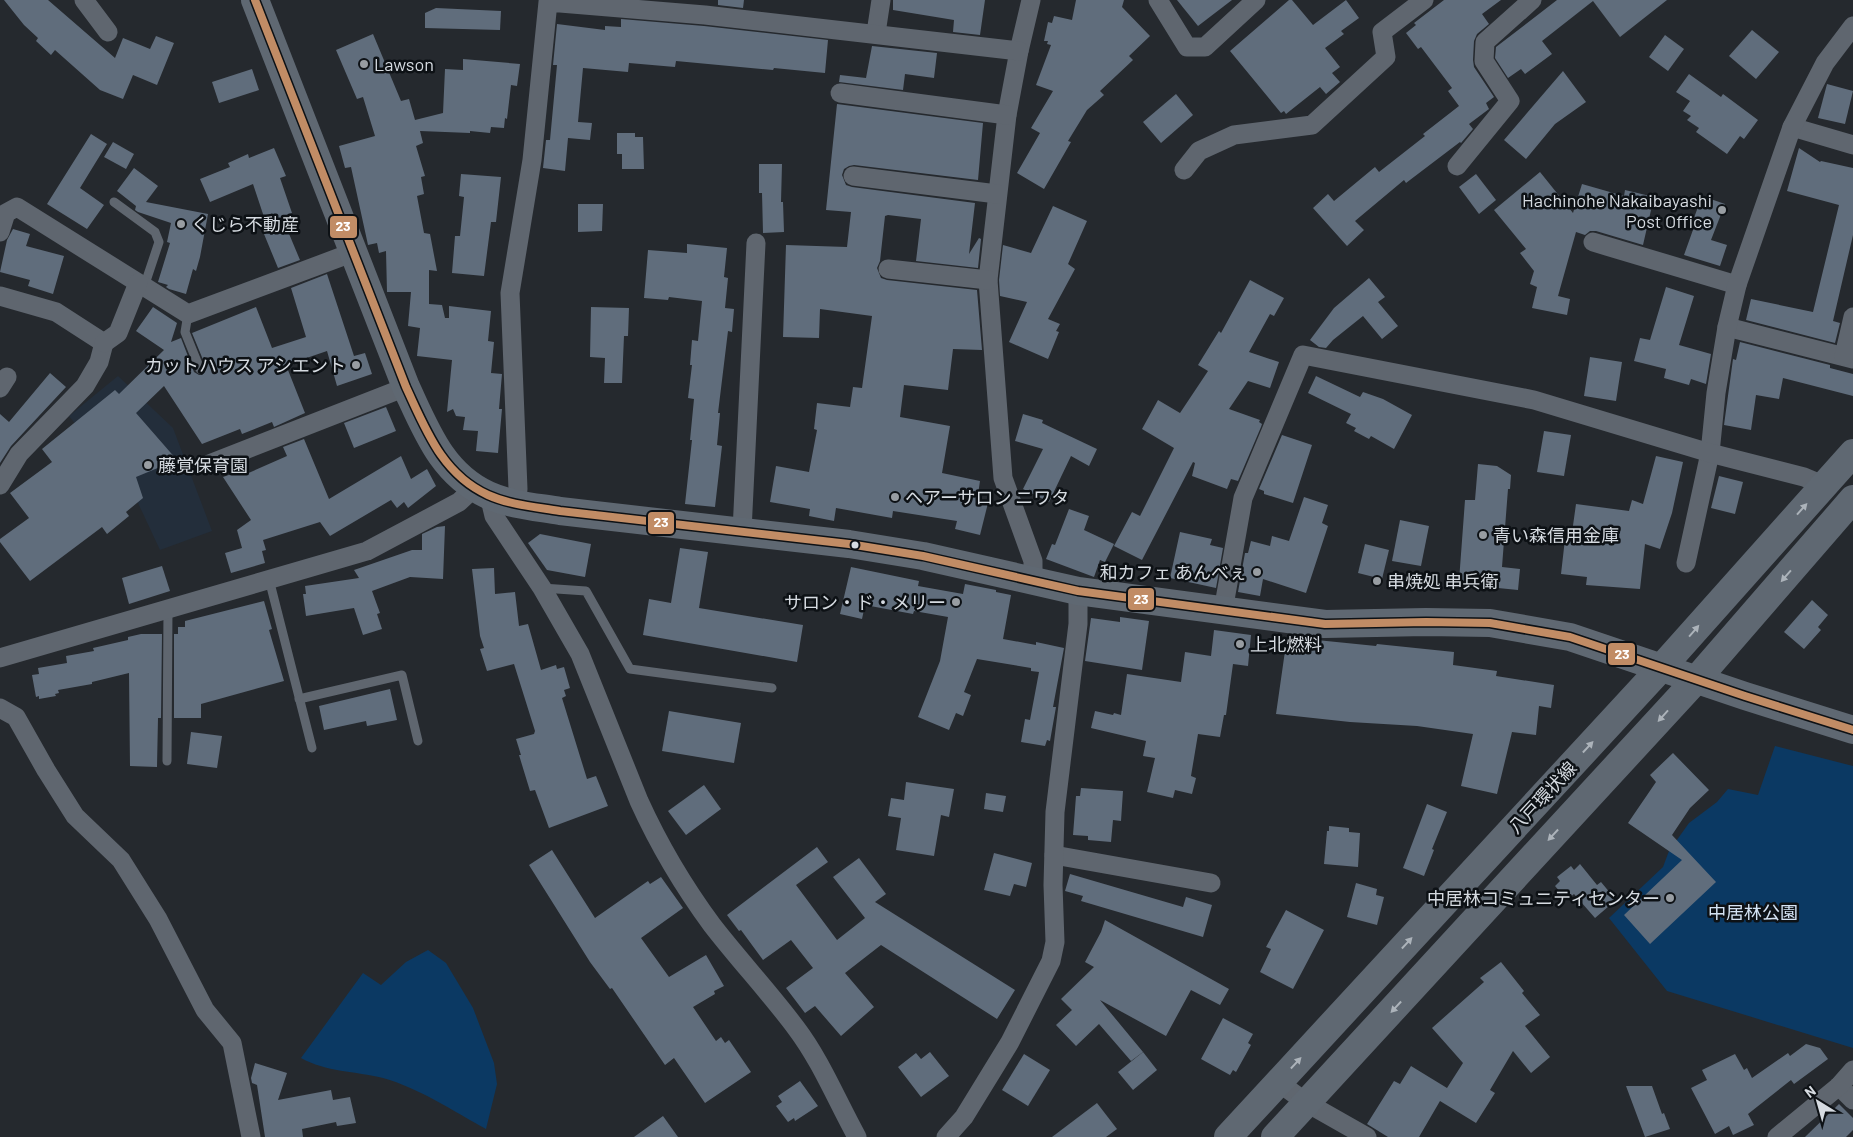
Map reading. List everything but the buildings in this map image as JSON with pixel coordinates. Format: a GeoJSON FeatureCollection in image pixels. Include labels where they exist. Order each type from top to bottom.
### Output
{"type":"FeatureCollection","features":[{"type":"Feature","properties":{"kind":"main road"},"geometry":{"type":"LineString","coordinates":[[255,0],[406,387],[428,436],[440,456],[453,470],[482,491],[516,503],[560,511],[849,544],[923,556],[1078,591],[1223,611],[1325,624],[1490,622],[1570,637],[1696,680],[1853,730]]}},
{"type":"Feature","properties":{"kind":"main road","name":"八戸環状線"},"geometry":{"type":"LineString","coordinates":[[1228,1137],[1662,667],[1853,453]]}},
{"type":"Feature","properties":{"kind":"main road","name":"八戸環状線"},"geometry":{"type":"LineString","coordinates":[[1275,1137],[1696,680],[1853,499]]}},
{"type":"Feature","properties":{"kind":"street"},"geometry":{"type":"LineString","coordinates":[[84,0],[108,32]]}},
{"type":"Feature","properties":{"kind":"street"},"geometry":{"type":"LineString","coordinates":[[876,33],[881,0]]}},
{"type":"Feature","properties":{"kind":"street"},"geometry":{"type":"LineString","coordinates":[[1031,0],[1007,115],[988,280],[1003,478],[1033,561],[1033,581]]}},
{"type":"Feature","properties":{"kind":"street"},"geometry":{"type":"LineString","coordinates":[[1158,0],[1187,47],[1204,47],[1256,0]]}},
{"type":"Feature","properties":{"kind":"street"},"geometry":{"type":"LineString","coordinates":[[1184,170],[1199,151],[1234,135],[1312,125],[1386,57],[1382,32],[1424,0]]}},
{"type":"Feature","properties":{"kind":"street"},"geometry":{"type":"LineString","coordinates":[[1457,166],[1510,101],[1484,62],[1485,42],[1532,0]]}},
{"type":"Feature","properties":{"kind":"street"},"geometry":{"type":"LineString","coordinates":[[516,503],[518,489],[510,294],[532,160],[548,1],[706,7],[876,33],[1019,51]]}},
{"type":"Feature","properties":{"kind":"street"},"geometry":{"type":"LineString","coordinates":[[1686,563],[1710,452],[1716,394],[1727,327],[1737,285],[1792,127],[1825,63],[1853,26]]}},
{"type":"Feature","properties":{"kind":"street"},"geometry":{"type":"LineString","coordinates":[[840,93],[1007,115]]}},
{"type":"Feature","properties":{"kind":"street"},"geometry":{"type":"LineString","coordinates":[[1792,127],[1853,145]]}},
{"type":"Feature","properties":{"kind":"street"},"geometry":{"type":"LineString","coordinates":[[852,176],[997,194]]}},
{"type":"Feature","properties":{"kind":"street"},"geometry":{"type":"LineString","coordinates":[[0,232],[6,213],[17,207],[188,314],[354,252]]}},
{"type":"Feature","properties":{"kind":"street"},"geometry":{"type":"LineString","coordinates":[[1593,242],[1737,285]]}},
{"type":"Feature","properties":{"kind":"street"},"geometry":{"type":"LineString","coordinates":[[742,531],[756,243]]}},
{"type":"Feature","properties":{"kind":"street"},"geometry":{"type":"LineString","coordinates":[[888,269],[988,280]]}},
{"type":"Feature","properties":{"kind":"street"},"geometry":{"type":"LineString","coordinates":[[0,486],[19,454],[85,386],[99,362],[104,343],[118,333],[142,285]]}},
{"type":"Feature","properties":{"kind":"street"},"geometry":{"type":"LineString","coordinates":[[0,296],[56,312],[104,343]]}},
{"type":"Feature","properties":{"kind":"street"},"geometry":{"type":"LineString","coordinates":[[1727,327],[1849,358],[1853,318]]}},
{"type":"Feature","properties":{"kind":"street"},"geometry":{"type":"LineString","coordinates":[[1223,611],[1243,498],[1303,355],[1534,400],[1710,452],[1804,477],[1823,485]]}},
{"type":"Feature","properties":{"kind":"street"},"geometry":{"type":"LineString","coordinates":[[209,464],[406,387]]}},
{"type":"Feature","properties":{"kind":"street"},"geometry":{"type":"LineString","coordinates":[[0,658],[368,550],[482,491],[494,516],[542,588],[580,654],[648,821],[686,889],[713,926],[797,1029],[819,1063],[858,1137]]}},
{"type":"Feature","properties":{"kind":"street"},"geometry":{"type":"LineString","coordinates":[[946,1137],[964,1117],[1010,1042],[1051,961],[1055,942],[1052,885],[1056,812],[1078,624],[1078,591]]}},
{"type":"Feature","properties":{"kind":"street"},"geometry":{"type":"LineString","coordinates":[[0,708],[16,717],[75,816],[121,860],[158,918],[205,1010],[232,1043],[251,1137]]}},
{"type":"Feature","properties":{"kind":"street"},"geometry":{"type":"LineString","coordinates":[[1054,855],[1212,883]]}},
{"type":"Feature","properties":{"kind":"street"},"geometry":{"type":"LineString","coordinates":[[1777,1137],[1839,1086],[1853,1070]]}},
{"type":"Feature","properties":{"kind":"street"},"geometry":{"type":"LineString","coordinates":[[1278,1082],[1307,1103],[1367,1137]]}},
{"type":"Feature","properties":{"kind":"street"},"geometry":{"type":"LineString","coordinates":[[1839,1086],[1853,1100]]}},
{"type":"Feature","properties":{"kind":"lane"},"geometry":{"type":"LineString","coordinates":[[114,202],[156,232],[158,242],[142,285]]}},
{"type":"Feature","properties":{"kind":"lane"},"geometry":{"type":"LineString","coordinates":[[188,314],[185,332],[200,369]]}},
{"type":"Feature","properties":{"kind":"lane"},"geometry":{"type":"LineString","coordinates":[[269,579],[312,748]]}},
{"type":"Feature","properties":{"kind":"lane"},"geometry":{"type":"LineString","coordinates":[[542,588],[586,591],[630,669],[772,688]]}},
{"type":"Feature","properties":{"kind":"lane"},"geometry":{"type":"LineString","coordinates":[[167,761],[168,609]]}},
{"type":"Feature","properties":{"kind":"lane"},"geometry":{"type":"LineString","coordinates":[[299,699],[402,675],[418,741]]}},
{"type":"Feature","properties":{"kind":"shaded area","name":"藤覚保育園"},"geometry":{"type":"Polygon","coordinates":[[[118,376],[173,428],[212,531],[160,550],[138,503],[69,416],[118,376]]]}},
{"type":"Feature","properties":{"kind":"green space","name":"中居林公園"},"geometry":{"type":"Polygon","coordinates":[[[1775,746],[1853,766],[1853,1048],[1667,991],[1609,918],[1663,867],[1669,851],[1689,823],[1717,802],[1728,789],[1758,795],[1775,746]]]}},
{"type":"Feature","properties":{"kind":"green space"},"geometry":{"type":"Polygon","coordinates":[[[428,950],[446,963],[473,1008],[494,1063],[497,1084],[486,1129],[436,1100],[396,1082],[331,1069],[301,1058],[363,973],[381,985],[406,962],[428,950]]]}},
{"type":"Feature","properties":{"kind":"transit line","name":"23"},"geometry":{"type":"LineString","coordinates":[[255,0],[406,387],[421,419],[447,463],[472,486],[488,495],[514,503],[560,511],[849,544],[923,556],[1078,591],[1325,624],[1490,623],[1570,637],[1853,730]]}},
{"type":"Feature","properties":{"kind":"place","name":"Lawson"},"geometry":{"type":"Point","coordinates":[364,64]}},
{"type":"Feature","properties":{"kind":"place","name":"Hachinohe Nakaibayashi Post Office"},"geometry":{"type":"Point","coordinates":[1722,210]}},
{"type":"Feature","properties":{"kind":"place","name":"くじら不動産"},"geometry":{"type":"Point","coordinates":[181,224]}},
{"type":"Feature","properties":{"kind":"place","name":"カットハウス アシエント"},"geometry":{"type":"Point","coordinates":[356,365]}},
{"type":"Feature","properties":{"kind":"place","name":"藤覚保育園"},"geometry":{"type":"Point","coordinates":[148,465]}},
{"type":"Feature","properties":{"kind":"place","name":"ヘアーサロン ニワタ"},"geometry":{"type":"Point","coordinates":[895,497]}},
{"type":"Feature","properties":{"kind":"place","name":"青い森信用金庫"},"geometry":{"type":"Point","coordinates":[1483,535]}},
{"type":"Feature","properties":{"kind":"place","name":"和カフェ あんべぇ"},"geometry":{"type":"Point","coordinates":[1257,572]}},
{"type":"Feature","properties":{"kind":"place","name":"串焼処 串兵衛"},"geometry":{"type":"Point","coordinates":[1377,581]}},
{"type":"Feature","properties":{"kind":"place","name":"サロン・ド・メリー"},"geometry":{"type":"Point","coordinates":[956,602]}},
{"type":"Feature","properties":{"kind":"place","name":"上北燃料"},"geometry":{"type":"Point","coordinates":[1240,644]}},
{"type":"Feature","properties":{"kind":"place","name":"中居林コミュニティセンター"},"geometry":{"type":"Point","coordinates":[1670,898]}}]}
